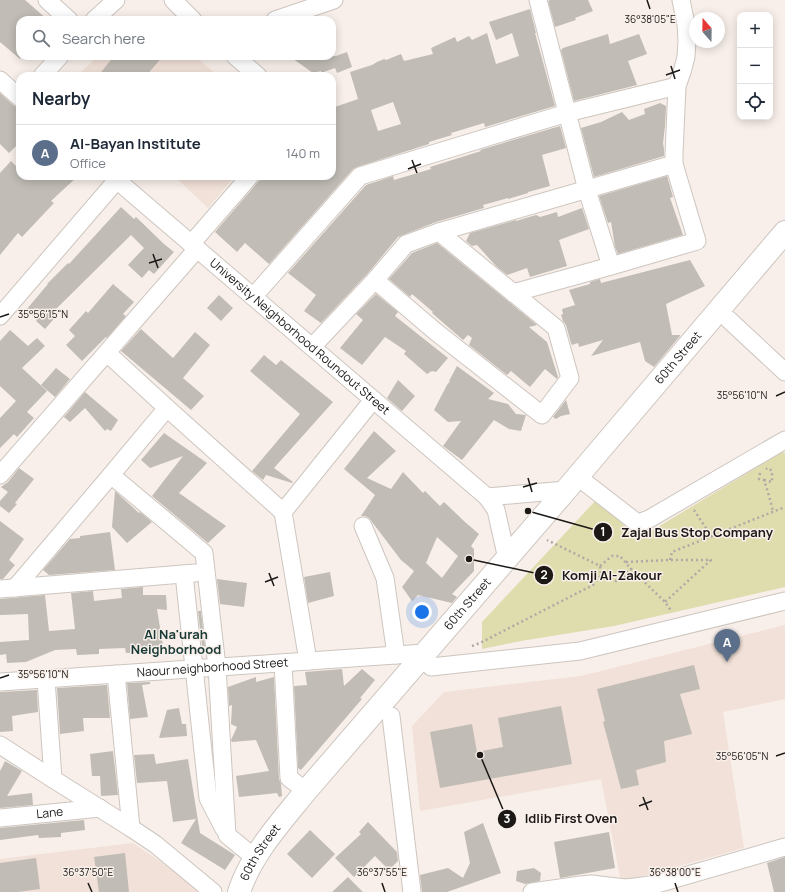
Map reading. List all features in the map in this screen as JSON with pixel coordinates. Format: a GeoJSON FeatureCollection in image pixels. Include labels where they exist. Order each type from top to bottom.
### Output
{"type":"FeatureCollection","features":[{"type":"Feature","properties":{"kind":"main road","name":"60th Street"},"geometry":{"type":"LineString","coordinates":[[254,892],[273,854],[314,803],[391,716],[428,660],[507,559],[785,232]]}},
{"type":"Feature","properties":{"kind":"main road","name":"60th Street"},"geometry":{"type":"LineString","coordinates":[[239,892],[243,880],[255,858],[306,791],[542,538],[785,252]]}},
{"type":"Feature","properties":{"kind":"street"},"geometry":{"type":"LineString","coordinates":[[47,0],[65,16]]}},
{"type":"Feature","properties":{"kind":"street"},"geometry":{"type":"LineString","coordinates":[[98,16],[116,0]]}},
{"type":"Feature","properties":{"kind":"street"},"geometry":{"type":"LineString","coordinates":[[173,0],[189,16]]}},
{"type":"Feature","properties":{"kind":"street"},"geometry":{"type":"LineString","coordinates":[[287,16],[334,0]]}},
{"type":"Feature","properties":{"kind":"street"},"geometry":{"type":"LineString","coordinates":[[538,0],[587,190],[611,266]]}},
{"type":"Feature","properties":{"kind":"street"},"geometry":{"type":"LineString","coordinates":[[513,293],[697,241],[674,164],[677,86],[686,57],[687,41],[686,24],[681,0]]}},
{"type":"Feature","properties":{"kind":"street"},"geometry":{"type":"LineString","coordinates":[[46,72],[56,60]]}},
{"type":"Feature","properties":{"kind":"street"},"geometry":{"type":"LineString","coordinates":[[240,60],[253,72]]}},
{"type":"Feature","properties":{"kind":"street"},"geometry":{"type":"LineString","coordinates":[[0,80],[16,94]]}},
{"type":"Feature","properties":{"kind":"street"},"geometry":{"type":"LineString","coordinates":[[253,297],[360,176],[567,113],[677,86]]}},
{"type":"Feature","properties":{"kind":"street"},"geometry":{"type":"LineString","coordinates":[[312,347],[375,280],[406,244],[439,232],[674,164]]}},
{"type":"Feature","properties":{"kind":"street"},"geometry":{"type":"LineString","coordinates":[[0,316],[112,180]]}},
{"type":"Feature","properties":{"kind":"street","name":"University Neighborhood Roundout Street"},"geometry":{"type":"LineString","coordinates":[[116,180],[487,497],[496,510],[507,559]]}},
{"type":"Feature","properties":{"kind":"street"},"geometry":{"type":"LineString","coordinates":[[0,475],[107,353],[247,180]]}},
{"type":"Feature","properties":{"kind":"street"},"geometry":{"type":"LineString","coordinates":[[375,280],[436,332],[542,415],[570,378],[556,328],[439,232]]}},
{"type":"Feature","properties":{"kind":"street"},"geometry":{"type":"LineString","coordinates":[[728,319],[785,372]]}},
{"type":"Feature","properties":{"kind":"street"},"geometry":{"type":"LineString","coordinates":[[107,353],[283,512],[308,661]]}},
{"type":"Feature","properties":{"kind":"street"},"geometry":{"type":"LineString","coordinates":[[283,512],[373,400]]}},
{"type":"Feature","properties":{"kind":"street"},"geometry":{"type":"LineString","coordinates":[[7,589],[111,475],[167,408]]}},
{"type":"Feature","properties":{"kind":"street"},"geometry":{"type":"LineString","coordinates":[[587,484],[636,522],[641,522],[649,519],[785,440]]}},
{"type":"Feature","properties":{"kind":"street"},"geometry":{"type":"LineString","coordinates":[[111,475],[204,553],[217,667],[227,835]]}},
{"type":"Feature","properties":{"kind":"street"},"geometry":{"type":"LineString","coordinates":[[487,497],[566,490]]}},
{"type":"Feature","properties":{"kind":"street"},"geometry":{"type":"LineString","coordinates":[[363,526],[385,578],[396,655]]}},
{"type":"Feature","properties":{"kind":"street"},"geometry":{"type":"LineString","coordinates":[[7,589],[206,572]]}},
{"type":"Feature","properties":{"kind":"street"},"geometry":{"type":"LineString","coordinates":[[184,574],[208,798],[227,835],[255,858]]}},
{"type":"Feature","properties":{"kind":"street","name":"Naour neighborhood Street"},"geometry":{"type":"LineString","coordinates":[[0,682],[396,655],[428,660],[580,651],[785,600]]}},
{"type":"Feature","properties":{"kind":"street"},"geometry":{"type":"LineString","coordinates":[[283,663],[289,778],[306,791]]}},
{"type":"Feature","properties":{"kind":"street"},"geometry":{"type":"LineString","coordinates":[[116,674],[131,828]]}},
{"type":"Feature","properties":{"kind":"street"},"geometry":{"type":"LineString","coordinates":[[46,678],[53,779]]}},
{"type":"Feature","properties":{"kind":"street"},"geometry":{"type":"LineString","coordinates":[[391,716],[412,892]]}},
{"type":"Feature","properties":{"kind":"street"},"geometry":{"type":"LineString","coordinates":[[0,745],[155,844],[213,892]]}},
{"type":"Feature","properties":{"kind":"street","name":"Lane"},"geometry":{"type":"LineString","coordinates":[[0,818],[100,808]]}},
{"type":"Feature","properties":{"kind":"street"},"geometry":{"type":"LineString","coordinates":[[532,892],[591,884],[625,888],[646,886],[785,847]]}},
{"type":"Feature","properties":{"kind":"path"},"geometry":{"type":"LineString","coordinates":[[768,468],[772,471],[772,482],[764,480],[758,479],[760,471],[768,468]]}},
{"type":"Feature","properties":{"kind":"path"},"geometry":{"type":"LineString","coordinates":[[764,480],[773,511]]}},
{"type":"Feature","properties":{"kind":"path"},"geometry":{"type":"LineString","coordinates":[[691,506],[710,536]]}},
{"type":"Feature","properties":{"kind":"path"},"geometry":{"type":"LineString","coordinates":[[670,560],[672,552],[785,506]]}},
{"type":"Feature","properties":{"kind":"path"},"geometry":{"type":"LineString","coordinates":[[542,538],[600,566]]}},
{"type":"Feature","properties":{"kind":"path"},"geometry":{"type":"LineString","coordinates":[[600,566],[612,556],[620,556],[631,570],[665,602],[672,612],[678,627]]}},
{"type":"Feature","properties":{"kind":"path"},"geometry":{"type":"LineString","coordinates":[[626,562],[711,560],[665,602]]}},
{"type":"Feature","properties":{"kind":"path"},"geometry":{"type":"LineString","coordinates":[[467,647],[480,643],[593,585],[600,575],[600,566]]}},
{"type":"Feature","properties":{"kind":"path"},"geometry":{"type":"LineString","coordinates":[[600,575],[616,581],[631,570]]}},
{"type":"Feature","properties":{"kind":"shaded area"},"geometry":{"type":"Polygon","coordinates":[[[94,60],[200,60],[213,72],[81,72],[94,60]]]}},
{"type":"Feature","properties":{"kind":"shaded area"},"geometry":{"type":"Polygon","coordinates":[[[178,180],[232,180],[208,208],[178,180]]]}},
{"type":"Feature","properties":{"kind":"shaded area"},"geometry":{"type":"Polygon","coordinates":[[[782,452],[785,453],[785,587],[614,626],[482,649],[482,622],[597,499],[638,539],[782,452]]]}},
{"type":"Feature","properties":{"kind":"shaded area"},"geometry":{"type":"Polygon","coordinates":[[[785,625],[785,699],[723,712],[744,848],[621,882],[601,779],[420,811],[412,726],[444,692],[581,676],[785,625]]]}},
{"type":"Feature","properties":{"kind":"shaded area"},"geometry":{"type":"Polygon","coordinates":[[[133,843],[205,892],[0,892],[0,859],[133,843]]]}},
{"type":"Feature","properties":{"kind":"building"},"geometry":{"type":"Polygon","coordinates":[[[0,0],[25,0],[43,16],[16,16],[16,56],[0,42],[0,0]]]}},
{"type":"Feature","properties":{"kind":"building"},"geometry":{"type":"Polygon","coordinates":[[[588,0],[593,11],[575,18],[576,20],[555,27],[548,1],[588,0]]]}},
{"type":"Feature","properties":{"kind":"building"},"geometry":{"type":"Polygon","coordinates":[[[530,9],[555,106],[485,127],[484,123],[451,133],[452,135],[429,142],[429,144],[353,169],[269,264],[245,243],[237,252],[215,232],[260,180],[336,180],[336,107],[358,99],[350,72],[401,54],[404,61],[433,54],[431,48],[455,37],[457,42],[469,36],[472,40],[487,33],[496,64],[519,56],[512,33],[496,40],[489,22],[530,9]],[[393,102],[371,110],[378,131],[401,124],[393,102]]]}},
{"type":"Feature","properties":{"kind":"building"},"geometry":{"type":"Polygon","coordinates":[[[608,34],[610,44],[639,34],[647,54],[628,61],[637,85],[574,101],[561,50],[563,48],[608,34]]]}},
{"type":"Feature","properties":{"kind":"building"},"geometry":{"type":"Polygon","coordinates":[[[347,52],[352,67],[337,73],[335,68],[324,72],[312,72],[295,60],[336,60],[336,56],[347,52]]]}},
{"type":"Feature","properties":{"kind":"building"},"geometry":{"type":"Polygon","coordinates":[[[111,60],[160,60],[149,72],[101,72],[111,60]]]}},
{"type":"Feature","properties":{"kind":"building"},"geometry":{"type":"Polygon","coordinates":[[[0,93],[16,107],[16,146],[9,153],[0,144],[0,93]]]}},
{"type":"Feature","properties":{"kind":"building"},"geometry":{"type":"Polygon","coordinates":[[[660,103],[666,106],[663,143],[664,156],[594,177],[581,128],[601,122],[622,112],[629,120],[645,114],[644,109],[660,103]]]}},
{"type":"Feature","properties":{"kind":"building"},"geometry":{"type":"Polygon","coordinates":[[[560,126],[566,148],[542,155],[550,186],[483,205],[484,208],[436,222],[398,237],[368,273],[321,323],[304,311],[316,295],[288,273],[366,185],[393,176],[394,180],[431,169],[430,167],[481,151],[480,150],[560,126]]]}},
{"type":"Feature","properties":{"kind":"building"},"geometry":{"type":"Polygon","coordinates":[[[11,161],[16,166],[16,180],[74,180],[51,201],[54,203],[22,237],[18,233],[0,255],[0,173],[11,161]]]}},
{"type":"Feature","properties":{"kind":"building"},"geometry":{"type":"Polygon","coordinates":[[[667,176],[673,197],[670,198],[683,235],[618,254],[615,247],[611,222],[608,223],[599,196],[667,176]]]}},
{"type":"Feature","properties":{"kind":"building"},"geometry":{"type":"Polygon","coordinates":[[[121,207],[134,219],[136,217],[174,252],[154,274],[149,270],[142,278],[128,265],[144,248],[131,235],[55,310],[59,313],[45,329],[26,310],[47,284],[68,263],[69,264],[121,207]]]}},
{"type":"Feature","properties":{"kind":"building"},"geometry":{"type":"Polygon","coordinates":[[[582,208],[589,229],[559,240],[567,266],[530,277],[527,268],[507,275],[496,266],[477,245],[472,246],[466,241],[470,233],[536,215],[540,217],[557,212],[558,217],[582,208]]]}},
{"type":"Feature","properties":{"kind":"building"},"geometry":{"type":"Polygon","coordinates":[[[437,243],[537,325],[529,327],[547,342],[558,377],[557,379],[545,369],[530,387],[511,371],[507,375],[469,345],[472,338],[468,335],[463,340],[412,294],[410,297],[389,279],[412,253],[437,243]]]}},
{"type":"Feature","properties":{"kind":"building"},"geometry":{"type":"Polygon","coordinates":[[[690,260],[705,286],[666,304],[672,335],[680,336],[654,367],[645,361],[640,342],[591,356],[603,340],[579,347],[578,343],[572,345],[566,325],[561,315],[563,314],[562,309],[575,305],[569,290],[590,284],[590,282],[600,279],[601,283],[690,260]]]}},
{"type":"Feature","properties":{"kind":"building"},"geometry":{"type":"Polygon","coordinates":[[[113,284],[134,302],[123,314],[126,316],[107,338],[106,337],[82,361],[66,345],[75,336],[69,330],[86,311],[88,313],[113,284]]]}},
{"type":"Feature","properties":{"kind":"building"},"geometry":{"type":"Polygon","coordinates":[[[376,294],[398,312],[395,316],[448,358],[436,372],[432,371],[427,374],[404,354],[406,351],[385,337],[362,365],[340,348],[363,320],[356,314],[376,294]]]}},
{"type":"Feature","properties":{"kind":"building"},"geometry":{"type":"Polygon","coordinates":[[[219,295],[233,308],[221,321],[207,308],[219,295]]]}},
{"type":"Feature","properties":{"kind":"building"},"geometry":{"type":"Polygon","coordinates":[[[141,329],[173,358],[195,332],[210,345],[183,378],[204,396],[191,410],[121,351],[141,329]]]}},
{"type":"Feature","properties":{"kind":"building"},"geometry":{"type":"Polygon","coordinates":[[[10,330],[28,346],[37,338],[45,346],[22,368],[47,391],[27,412],[34,418],[17,437],[14,434],[0,448],[0,418],[16,401],[0,386],[0,341],[10,330]]]}},
{"type":"Feature","properties":{"kind":"building"},"geometry":{"type":"Polygon","coordinates":[[[264,355],[276,365],[281,360],[333,402],[274,468],[293,482],[292,483],[266,475],[263,480],[252,471],[300,414],[250,371],[264,355]]]}},
{"type":"Feature","properties":{"kind":"building"},"geometry":{"type":"Polygon","coordinates":[[[457,366],[494,393],[488,399],[508,404],[516,414],[526,415],[521,431],[509,429],[494,420],[462,460],[443,446],[461,421],[448,422],[434,410],[457,366]]]}},
{"type":"Feature","properties":{"kind":"building"},"geometry":{"type":"Polygon","coordinates":[[[56,368],[70,379],[55,397],[41,385],[56,368]]]}},
{"type":"Feature","properties":{"kind":"building"},"geometry":{"type":"Polygon","coordinates":[[[398,380],[415,396],[402,411],[387,398],[398,380]]]}},
{"type":"Feature","properties":{"kind":"building"},"geometry":{"type":"Polygon","coordinates":[[[85,392],[118,420],[111,431],[107,429],[105,431],[85,408],[70,422],[64,417],[85,392]]]}},
{"type":"Feature","properties":{"kind":"building"},"geometry":{"type":"Polygon","coordinates":[[[566,400],[570,414],[556,419],[553,417],[566,400]]]}},
{"type":"Feature","properties":{"kind":"building"},"geometry":{"type":"Polygon","coordinates":[[[374,431],[396,451],[367,478],[391,489],[403,472],[423,493],[425,491],[440,506],[444,502],[479,534],[471,546],[474,549],[474,571],[452,594],[457,597],[452,603],[418,595],[412,601],[402,587],[414,571],[401,560],[369,518],[361,516],[375,495],[344,469],[374,431]],[[437,537],[426,563],[442,578],[458,556],[437,537]]]}},
{"type":"Feature","properties":{"kind":"building"},"geometry":{"type":"Polygon","coordinates":[[[164,433],[207,463],[179,493],[226,526],[208,543],[152,496],[183,456],[150,468],[141,460],[164,433]]]}},
{"type":"Feature","properties":{"kind":"building"},"geometry":{"type":"Polygon","coordinates":[[[19,468],[34,479],[9,513],[0,506],[0,501],[8,492],[1,487],[8,482],[19,468]]]}},
{"type":"Feature","properties":{"kind":"building"},"geometry":{"type":"Polygon","coordinates":[[[115,491],[139,513],[140,512],[152,522],[127,543],[112,527],[115,491]]]}},
{"type":"Feature","properties":{"kind":"building"},"geometry":{"type":"Polygon","coordinates":[[[0,521],[24,539],[9,560],[15,565],[3,579],[0,579],[0,521]]]}},
{"type":"Feature","properties":{"kind":"building"},"geometry":{"type":"Polygon","coordinates":[[[110,532],[115,570],[49,575],[43,570],[70,539],[80,538],[80,536],[110,532]]]}},
{"type":"Feature","properties":{"kind":"building"},"geometry":{"type":"Polygon","coordinates":[[[330,572],[334,596],[308,603],[304,577],[330,572]]]}},
{"type":"Feature","properties":{"kind":"building"},"geometry":{"type":"Polygon","coordinates":[[[217,579],[247,583],[244,607],[220,604],[217,579]]]}},
{"type":"Feature","properties":{"kind":"building"},"geometry":{"type":"Polygon","coordinates":[[[143,587],[143,595],[166,595],[167,610],[157,609],[164,652],[126,653],[125,648],[99,649],[99,654],[77,655],[76,649],[55,650],[26,662],[7,663],[6,654],[0,655],[0,642],[29,640],[28,614],[0,615],[0,599],[45,595],[49,631],[75,629],[71,593],[93,591],[94,601],[122,598],[121,589],[143,587]]]}},
{"type":"Feature","properties":{"kind":"building"},"geometry":{"type":"Polygon","coordinates":[[[198,611],[201,611],[205,646],[202,646],[198,611]]]}},
{"type":"Feature","properties":{"kind":"building"},"geometry":{"type":"Polygon","coordinates":[[[694,665],[700,689],[680,694],[692,734],[664,741],[666,762],[636,770],[639,785],[621,789],[603,722],[605,721],[597,689],[694,665]]]}},
{"type":"Feature","properties":{"kind":"building"},"geometry":{"type":"Polygon","coordinates":[[[342,669],[344,686],[362,669],[375,680],[360,698],[362,699],[301,770],[298,768],[294,686],[307,685],[305,672],[342,669]]]}},
{"type":"Feature","properties":{"kind":"building"},"geometry":{"type":"Polygon","coordinates":[[[256,677],[256,682],[274,677],[279,779],[282,796],[279,797],[277,793],[239,797],[236,776],[269,771],[256,740],[232,742],[231,740],[237,727],[231,724],[232,705],[229,706],[228,687],[256,677]]]}},
{"type":"Feature","properties":{"kind":"building"},"geometry":{"type":"Polygon","coordinates":[[[150,682],[150,684],[142,685],[148,717],[130,719],[127,683],[150,682]]]}},
{"type":"Feature","properties":{"kind":"building"},"geometry":{"type":"Polygon","coordinates":[[[107,685],[110,718],[83,718],[84,731],[60,734],[57,688],[107,685]]]}},
{"type":"Feature","properties":{"kind":"building"},"geometry":{"type":"Polygon","coordinates":[[[37,690],[38,712],[12,716],[13,731],[0,732],[0,692],[37,690]]]}},
{"type":"Feature","properties":{"kind":"building"},"geometry":{"type":"Polygon","coordinates":[[[561,706],[572,764],[440,788],[430,732],[472,724],[477,752],[503,747],[498,718],[561,706]]]}},
{"type":"Feature","properties":{"kind":"building"},"geometry":{"type":"Polygon","coordinates":[[[179,708],[182,724],[186,724],[187,736],[159,738],[167,710],[179,708]]]}},
{"type":"Feature","properties":{"kind":"building"},"geometry":{"type":"Polygon","coordinates":[[[113,751],[118,795],[101,796],[100,776],[92,776],[90,754],[113,751]]]}},
{"type":"Feature","properties":{"kind":"building"},"geometry":{"type":"Polygon","coordinates":[[[154,754],[156,764],[188,759],[200,833],[235,855],[225,870],[181,843],[196,819],[173,822],[167,781],[137,783],[134,755],[154,754]]]}},
{"type":"Feature","properties":{"kind":"building"},"geometry":{"type":"Polygon","coordinates":[[[5,761],[22,771],[7,796],[32,793],[33,805],[0,808],[0,771],[5,761]]]}},
{"type":"Feature","properties":{"kind":"building"},"geometry":{"type":"Polygon","coordinates":[[[84,820],[85,830],[61,833],[61,837],[39,838],[38,835],[0,840],[0,828],[84,820]]]}},
{"type":"Feature","properties":{"kind":"building"},"geometry":{"type":"Polygon","coordinates":[[[368,822],[397,852],[398,861],[389,870],[375,856],[354,877],[335,858],[361,834],[359,832],[368,822]]]}},
{"type":"Feature","properties":{"kind":"building"},"geometry":{"type":"Polygon","coordinates":[[[483,823],[501,873],[447,892],[422,892],[420,875],[448,868],[463,878],[470,863],[464,832],[483,823]]]}},
{"type":"Feature","properties":{"kind":"building"},"geometry":{"type":"Polygon","coordinates":[[[310,830],[335,854],[312,878],[287,854],[310,830]]]}},
{"type":"Feature","properties":{"kind":"building"},"geometry":{"type":"Polygon","coordinates":[[[609,832],[615,868],[560,878],[554,842],[609,832]]]}},
{"type":"Feature","properties":{"kind":"building"},"geometry":{"type":"Polygon","coordinates":[[[125,853],[129,892],[99,892],[94,857],[125,853]]]}},
{"type":"Feature","properties":{"kind":"building"},"geometry":{"type":"Polygon","coordinates":[[[785,857],[785,892],[774,892],[767,863],[785,857]]]}},
{"type":"Feature","properties":{"kind":"building"},"geometry":{"type":"Polygon","coordinates":[[[36,858],[40,889],[18,892],[0,892],[0,863],[36,858]]]}},
{"type":"Feature","properties":{"kind":"building"},"geometry":{"type":"Polygon","coordinates":[[[534,868],[541,873],[540,881],[525,884],[516,881],[517,871],[534,868]]]}},
{"type":"Feature","properties":{"kind":"building"},"geometry":{"type":"Polygon","coordinates":[[[348,877],[363,892],[332,892],[348,877]]]}},
{"type":"Feature","properties":{"kind":"place","name":"Zajal Bus Stop Company"},"geometry":{"type":"Point","coordinates":[528,511]}},
{"type":"Feature","properties":{"kind":"place","name":"Komji Al-Zakour"},"geometry":{"type":"Point","coordinates":[469,559]}},
{"type":"Feature","properties":{"kind":"place","name":"Al-Bayan Institute"},"geometry":{"type":"Point","coordinates":[727,662]}},
{"type":"Feature","properties":{"kind":"place","name":"Idlib First Oven"},"geometry":{"type":"Point","coordinates":[480,755]}},
{"type":"Feature","properties":{"kind":"district","name":"Al Na'urah Neighborhood"},"geometry":{"type":"Point","coordinates":[176,642]}}]}
